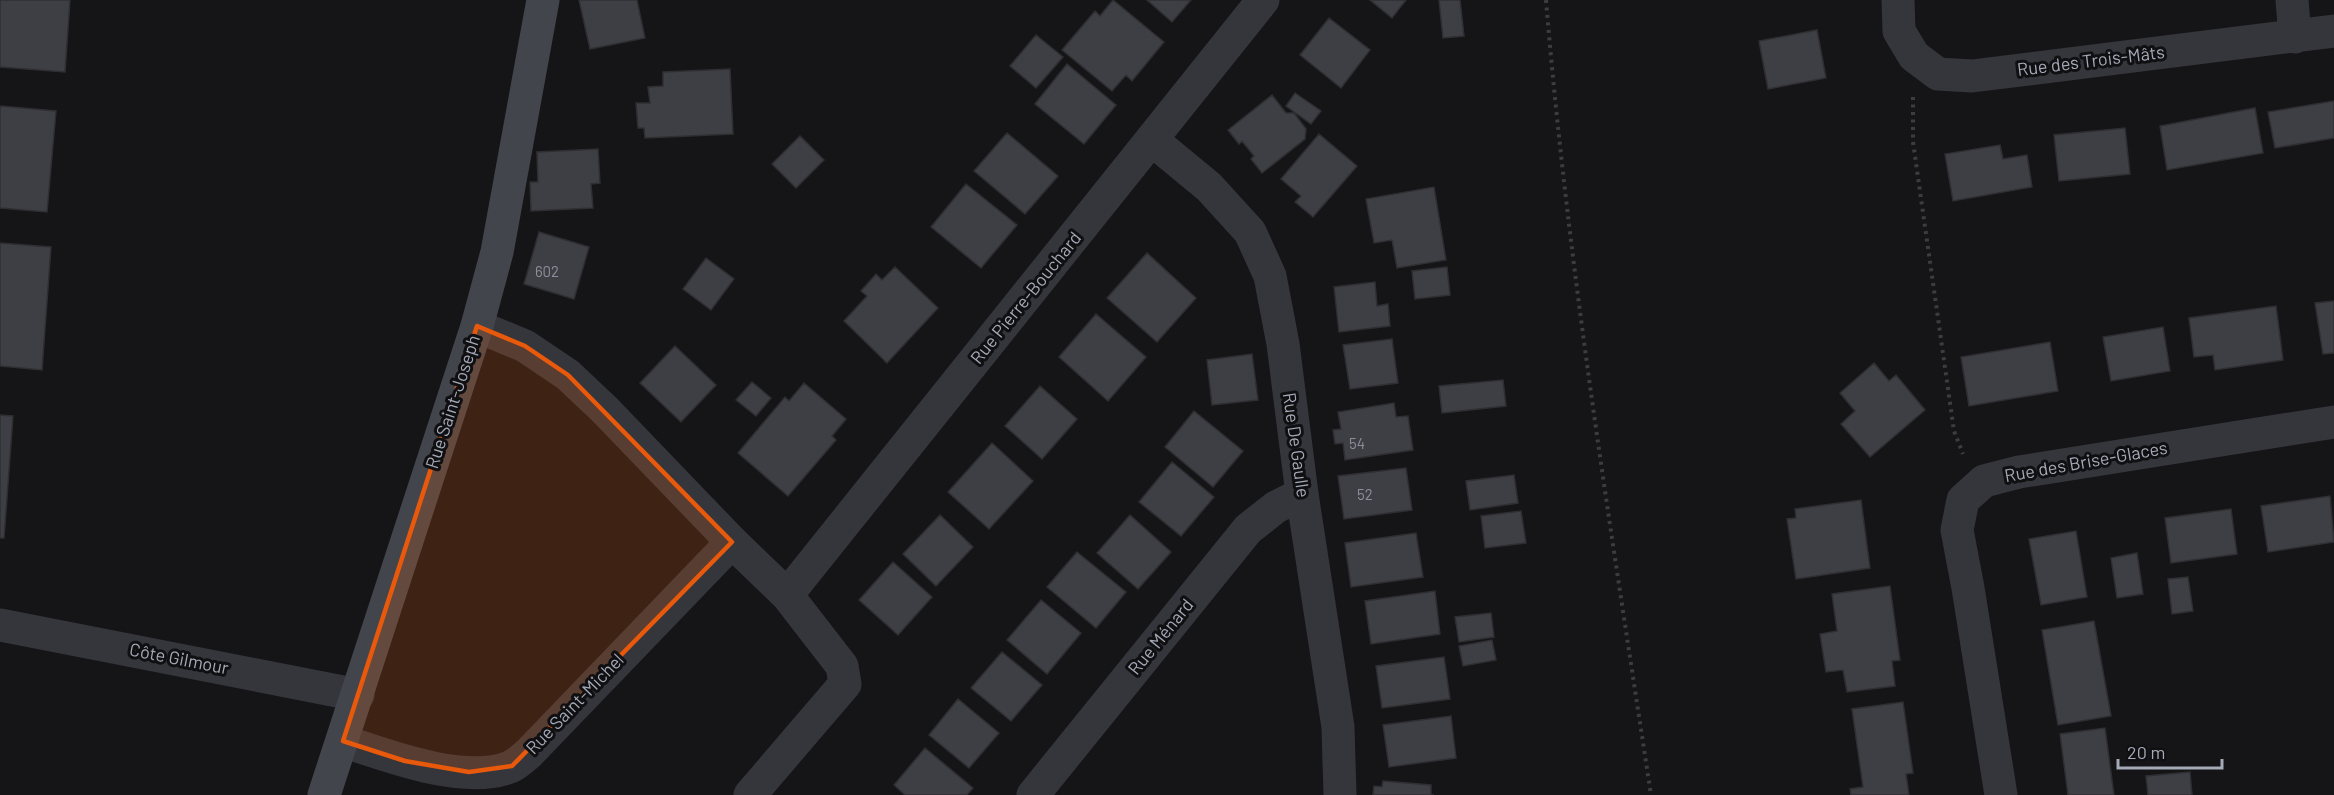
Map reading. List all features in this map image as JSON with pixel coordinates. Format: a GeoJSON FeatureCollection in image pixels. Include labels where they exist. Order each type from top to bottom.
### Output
{"type":"FeatureCollection","features":[{"type":"Feature","properties":{"kind":"street","name":"Rue Saint-Joseph"},"geometry":{"type":"LineString","coordinates":[[324,795],[477,326],[497,252],[543,0]]}},
{"type":"Feature","properties":{"kind":"street","name":"Rue Pierre-Bouchard"},"geometry":{"type":"LineString","coordinates":[[788,595],[1263,0]]}},
{"type":"Feature","properties":{"kind":"street","name":"Rue des Trois-Mâts"},"geometry":{"type":"LineString","coordinates":[[1898,0],[1899,31],[1914,56],[1938,74],[1972,76],[2334,31]]}},
{"type":"Feature","properties":{"kind":"street"},"geometry":{"type":"LineString","coordinates":[[2292,0],[2295,37]]}},
{"type":"Feature","properties":{"kind":"street","name":"Rue De Gaulle"},"geometry":{"type":"LineString","coordinates":[[1152,140],[1209,187],[1250,232],[1270,276],[1338,727],[1340,795]]}},
{"type":"Feature","properties":{"kind":"street"},"geometry":{"type":"LineString","coordinates":[[477,326],[525,346],[568,375],[605,410],[732,542],[788,595],[842,666],[845,684],[750,795]]}},
{"type":"Feature","properties":{"kind":"street","name":"Rue des Brise-Glaces"},"geometry":{"type":"LineString","coordinates":[[2001,795],[1968,588],[1956,530],[1963,500],[1984,481],[2019,472],[2334,422]]}},
{"type":"Feature","properties":{"kind":"street","name":"Rue Ménard"},"geometry":{"type":"LineString","coordinates":[[1033,795],[1248,529],[1276,507],[1302,495]]}},
{"type":"Feature","properties":{"kind":"street","name":"Rue Saint-Michel"},"geometry":{"type":"LineString","coordinates":[[343,741],[405,761],[469,772],[492,771],[512,766],[529,753],[732,542]]}},
{"type":"Feature","properties":{"kind":"street","name":"Côte Gilmour"},"geometry":{"type":"LineString","coordinates":[[0,625],[358,695]]}},
{"type":"Feature","properties":{"kind":"path"},"geometry":{"type":"LineString","coordinates":[[1546,0],[1578,295],[1612,544],[1651,795]]}},
{"type":"Feature","properties":{"kind":"path"},"geometry":{"type":"LineString","coordinates":[[1914,56],[1913,142],[1954,431],[1970,474],[1984,481]]}},
{"type":"Feature","properties":{"kind":"highlighted area"},"geometry":{"type":"Polygon","coordinates":[[[477,326],[525,346],[568,375],[732,542],[512,766],[469,772],[405,761],[343,741],[477,326]]]}},
{"type":"Feature","properties":{"kind":"building"},"geometry":{"type":"Polygon","coordinates":[[[0,0],[70,0],[65,72],[0,67],[0,0]]]}},
{"type":"Feature","properties":{"kind":"building"},"geometry":{"type":"Polygon","coordinates":[[[579,0],[637,0],[645,38],[590,49],[579,0]]]}},
{"type":"Feature","properties":{"kind":"building"},"geometry":{"type":"Polygon","coordinates":[[[1113,0],[1164,42],[1132,81],[1126,75],[1112,91],[1062,50],[1095,11],[1100,16],[1113,0]]]}},
{"type":"Feature","properties":{"kind":"building"},"geometry":{"type":"Polygon","coordinates":[[[1147,0],[1191,0],[1172,22],[1147,0]]]}},
{"type":"Feature","properties":{"kind":"building"},"geometry":{"type":"Polygon","coordinates":[[[1370,0],[1406,0],[1392,18],[1370,0]]]}},
{"type":"Feature","properties":{"kind":"building"},"geometry":{"type":"Polygon","coordinates":[[[1439,0],[1460,0],[1464,36],[1443,38],[1439,0]]]}},
{"type":"Feature","properties":{"kind":"building"},"geometry":{"type":"Polygon","coordinates":[[[1329,18],[1370,50],[1341,88],[1300,55],[1329,18]]]}},
{"type":"Feature","properties":{"kind":"building"},"geometry":{"type":"Polygon","coordinates":[[[1817,30],[1826,78],[1768,89],[1759,41],[1817,30]]]}},
{"type":"Feature","properties":{"kind":"building"},"geometry":{"type":"Polygon","coordinates":[[[1036,35],[1063,57],[1036,88],[1010,66],[1036,35]]]}},
{"type":"Feature","properties":{"kind":"building"},"geometry":{"type":"Polygon","coordinates":[[[1067,64],[1116,105],[1084,144],[1035,104],[1067,64]]]}},
{"type":"Feature","properties":{"kind":"building"},"geometry":{"type":"Polygon","coordinates":[[[730,69],[733,134],[645,138],[644,128],[638,128],[636,103],[650,103],[648,87],[663,86],[663,72],[730,69]]]}},
{"type":"Feature","properties":{"kind":"building"},"geometry":{"type":"Polygon","coordinates":[[[1295,93],[1321,111],[1311,124],[1286,106],[1295,93]]]}},
{"type":"Feature","properties":{"kind":"building"},"geometry":{"type":"Polygon","coordinates":[[[1272,95],[1286,113],[1294,113],[1306,129],[1305,139],[1262,173],[1251,159],[1254,156],[1242,141],[1239,144],[1228,130],[1272,95]]]}},
{"type":"Feature","properties":{"kind":"building"},"geometry":{"type":"Polygon","coordinates":[[[2334,101],[2334,138],[2275,148],[2268,112],[2334,101]]]}},
{"type":"Feature","properties":{"kind":"building"},"geometry":{"type":"Polygon","coordinates":[[[0,106],[56,111],[47,212],[0,208],[0,106]]]}},
{"type":"Feature","properties":{"kind":"building"},"geometry":{"type":"Polygon","coordinates":[[[2255,108],[2263,153],[2167,170],[2160,126],[2255,108]]]}},
{"type":"Feature","properties":{"kind":"building"},"geometry":{"type":"Polygon","coordinates":[[[2125,128],[2130,174],[2059,181],[2054,135],[2125,128]]]}},
{"type":"Feature","properties":{"kind":"building"},"geometry":{"type":"Polygon","coordinates":[[[1007,133],[1058,176],[1025,214],[974,171],[1007,133]]]}},
{"type":"Feature","properties":{"kind":"building"},"geometry":{"type":"Polygon","coordinates":[[[1319,134],[1357,166],[1313,217],[1295,202],[1301,196],[1281,179],[1319,134]]]}},
{"type":"Feature","properties":{"kind":"building"},"geometry":{"type":"Polygon","coordinates":[[[800,136],[824,160],[796,188],[772,164],[800,136]]]}},
{"type":"Feature","properties":{"kind":"building"},"geometry":{"type":"Polygon","coordinates":[[[2000,145],[2003,159],[2027,155],[2032,187],[1953,201],[1945,154],[2000,145]]]}},
{"type":"Feature","properties":{"kind":"building"},"geometry":{"type":"Polygon","coordinates":[[[598,149],[600,183],[591,184],[593,208],[531,211],[530,182],[538,182],[537,152],[598,149]]]}},
{"type":"Feature","properties":{"kind":"building"},"geometry":{"type":"Polygon","coordinates":[[[966,184],[1017,225],[981,268],[931,227],[966,184]]]}},
{"type":"Feature","properties":{"kind":"building"},"geometry":{"type":"Polygon","coordinates":[[[1434,187],[1446,260],[1397,268],[1392,240],[1374,243],[1366,199],[1434,187]]]}},
{"type":"Feature","properties":{"kind":"building"},"geometry":{"type":"Polygon","coordinates":[[[539,232],[589,247],[574,299],[524,284],[539,232]]]}},
{"type":"Feature","properties":{"kind":"building"},"geometry":{"type":"Polygon","coordinates":[[[0,243],[51,247],[42,370],[0,366],[0,243]]]}},
{"type":"Feature","properties":{"kind":"building"},"geometry":{"type":"Polygon","coordinates":[[[1147,253],[1196,298],[1157,342],[1107,298],[1147,253]]]}},
{"type":"Feature","properties":{"kind":"building"},"geometry":{"type":"Polygon","coordinates":[[[706,258],[734,279],[711,310],[683,289],[706,258]]]}},
{"type":"Feature","properties":{"kind":"building"},"geometry":{"type":"Polygon","coordinates":[[[895,267],[938,308],[887,363],[844,321],[867,296],[861,291],[876,274],[882,280],[895,267]]]}},
{"type":"Feature","properties":{"kind":"building"},"geometry":{"type":"Polygon","coordinates":[[[1447,267],[1450,295],[1415,299],[1412,271],[1447,267]]]}},
{"type":"Feature","properties":{"kind":"building"},"geometry":{"type":"Polygon","coordinates":[[[1375,282],[1377,306],[1388,304],[1390,326],[1339,332],[1334,287],[1375,282]]]}},
{"type":"Feature","properties":{"kind":"building"},"geometry":{"type":"Polygon","coordinates":[[[2334,301],[2334,353],[2323,354],[2315,303],[2334,301]]]}},
{"type":"Feature","properties":{"kind":"building"},"geometry":{"type":"Polygon","coordinates":[[[2276,306],[2283,360],[2215,370],[2213,355],[2194,357],[2189,318],[2276,306]]]}},
{"type":"Feature","properties":{"kind":"building"},"geometry":{"type":"Polygon","coordinates":[[[1096,314],[1146,357],[1108,401],[1059,357],[1096,314]]]}},
{"type":"Feature","properties":{"kind":"building"},"geometry":{"type":"Polygon","coordinates":[[[2163,327],[2170,371],[2111,381],[2103,337],[2163,327]]]}},
{"type":"Feature","properties":{"kind":"building"},"geometry":{"type":"Polygon","coordinates":[[[1392,339],[1398,383],[1350,389],[1343,345],[1392,339]]]}},
{"type":"Feature","properties":{"kind":"building"},"geometry":{"type":"Polygon","coordinates":[[[2050,342],[2058,391],[1969,406],[1961,357],[2050,342]]]}},
{"type":"Feature","properties":{"kind":"building"},"geometry":{"type":"Polygon","coordinates":[[[675,346],[716,385],[681,422],[640,383],[675,346]]]}},
{"type":"Feature","properties":{"kind":"building"},"geometry":{"type":"Polygon","coordinates":[[[1252,354],[1258,400],[1212,405],[1207,360],[1252,354]]]}},
{"type":"Feature","properties":{"kind":"building"},"geometry":{"type":"Polygon","coordinates":[[[1874,363],[1889,381],[1896,375],[1925,410],[1870,457],[1841,424],[1855,411],[1840,393],[1874,363]]]}},
{"type":"Feature","properties":{"kind":"building"},"geometry":{"type":"Polygon","coordinates":[[[1503,380],[1506,406],[1442,413],[1439,386],[1503,380]]]}},
{"type":"Feature","properties":{"kind":"building"},"geometry":{"type":"Polygon","coordinates":[[[752,382],[771,398],[756,416],[736,400],[752,382]]]}},
{"type":"Feature","properties":{"kind":"building"},"geometry":{"type":"Polygon","coordinates":[[[804,383],[846,419],[832,436],[836,440],[788,496],[738,453],[785,397],[789,401],[804,383]]]}},
{"type":"Feature","properties":{"kind":"building"},"geometry":{"type":"Polygon","coordinates":[[[1040,386],[1077,419],[1042,459],[1005,426],[1040,386]]]}},
{"type":"Feature","properties":{"kind":"building"},"geometry":{"type":"Polygon","coordinates":[[[1394,403],[1396,417],[1408,416],[1413,450],[1345,460],[1343,443],[1335,444],[1333,430],[1341,429],[1338,412],[1394,403]]]}},
{"type":"Feature","properties":{"kind":"building"},"geometry":{"type":"Polygon","coordinates":[[[1194,411],[1243,451],[1213,487],[1165,447],[1194,411]]]}},
{"type":"Feature","properties":{"kind":"building"},"geometry":{"type":"Polygon","coordinates":[[[0,415],[13,416],[4,538],[0,538],[0,415]]]}},
{"type":"Feature","properties":{"kind":"building"},"geometry":{"type":"Polygon","coordinates":[[[992,443],[1033,481],[989,529],[948,492],[992,443]]]}},
{"type":"Feature","properties":{"kind":"building"},"geometry":{"type":"Polygon","coordinates":[[[1172,462],[1214,497],[1181,536],[1139,502],[1172,462]]]}},
{"type":"Feature","properties":{"kind":"building"},"geometry":{"type":"Polygon","coordinates":[[[1406,468],[1412,510],[1344,519],[1338,476],[1406,468]]]}},
{"type":"Feature","properties":{"kind":"building"},"geometry":{"type":"Polygon","coordinates":[[[1514,475],[1518,503],[1470,510],[1466,481],[1514,475]]]}},
{"type":"Feature","properties":{"kind":"building"},"geometry":{"type":"Polygon","coordinates":[[[2330,496],[2334,542],[2268,552],[2261,506],[2330,496]]]}},
{"type":"Feature","properties":{"kind":"building"},"geometry":{"type":"Polygon","coordinates":[[[1861,500],[1870,568],[1796,579],[1787,519],[1796,518],[1795,509],[1861,500]]]}},
{"type":"Feature","properties":{"kind":"building"},"geometry":{"type":"Polygon","coordinates":[[[2231,509],[2237,554],[2171,563],[2165,518],[2231,509]]]}},
{"type":"Feature","properties":{"kind":"building"},"geometry":{"type":"Polygon","coordinates":[[[1521,511],[1526,543],[1485,548],[1481,516],[1521,511]]]}},
{"type":"Feature","properties":{"kind":"building"},"geometry":{"type":"Polygon","coordinates":[[[940,515],[973,547],[936,586],[903,554],[940,515]]]}},
{"type":"Feature","properties":{"kind":"building"},"geometry":{"type":"Polygon","coordinates":[[[1130,515],[1171,552],[1138,589],[1097,553],[1130,515]]]}},
{"type":"Feature","properties":{"kind":"building"},"geometry":{"type":"Polygon","coordinates":[[[2076,531],[2087,597],[2041,605],[2029,539],[2076,531]]]}},
{"type":"Feature","properties":{"kind":"building"},"geometry":{"type":"Polygon","coordinates":[[[1416,533],[1423,577],[1351,587],[1345,543],[1416,533]]]}},
{"type":"Feature","properties":{"kind":"building"},"geometry":{"type":"Polygon","coordinates":[[[1077,552],[1126,592],[1096,628],[1047,587],[1077,552]]]}},
{"type":"Feature","properties":{"kind":"building"},"geometry":{"type":"Polygon","coordinates":[[[2137,553],[2143,594],[2117,598],[2111,558],[2137,553]]]}},
{"type":"Feature","properties":{"kind":"building"},"geometry":{"type":"Polygon","coordinates":[[[893,562],[932,597],[898,635],[859,600],[893,562]]]}},
{"type":"Feature","properties":{"kind":"building"},"geometry":{"type":"Polygon","coordinates":[[[2188,577],[2193,611],[2172,614],[2168,579],[2188,577]]]}},
{"type":"Feature","properties":{"kind":"building"},"geometry":{"type":"Polygon","coordinates":[[[1890,586],[1900,660],[1892,661],[1895,686],[1847,692],[1843,670],[1826,672],[1820,634],[1837,631],[1832,594],[1890,586]]]}},
{"type":"Feature","properties":{"kind":"building"},"geometry":{"type":"Polygon","coordinates":[[[1435,591],[1440,634],[1371,644],[1365,601],[1435,591]]]}},
{"type":"Feature","properties":{"kind":"building"},"geometry":{"type":"Polygon","coordinates":[[[1041,600],[1081,633],[1047,674],[1007,640],[1041,600]]]}},
{"type":"Feature","properties":{"kind":"building"},"geometry":{"type":"Polygon","coordinates":[[[1491,613],[1494,637],[1459,642],[1455,617],[1491,613]]]}},
{"type":"Feature","properties":{"kind":"building"},"geometry":{"type":"Polygon","coordinates":[[[2094,621],[2111,716],[2058,725],[2042,630],[2094,621]]]}},
{"type":"Feature","properties":{"kind":"building"},"geometry":{"type":"Polygon","coordinates":[[[1492,640],[1496,660],[1463,666],[1459,646],[1492,640]]]}},
{"type":"Feature","properties":{"kind":"building"},"geometry":{"type":"Polygon","coordinates":[[[1002,652],[1042,685],[1011,721],[971,688],[1002,652]]]}},
{"type":"Feature","properties":{"kind":"building"},"geometry":{"type":"Polygon","coordinates":[[[1444,657],[1450,699],[1382,708],[1376,666],[1444,657]]]}},
{"type":"Feature","properties":{"kind":"building"},"geometry":{"type":"Polygon","coordinates":[[[958,699],[999,733],[969,768],[929,735],[958,699]]]}},
{"type":"Feature","properties":{"kind":"building"},"geometry":{"type":"Polygon","coordinates":[[[1903,702],[1913,773],[1906,774],[1909,795],[1851,795],[1850,789],[1863,787],[1852,709],[1903,702]]]}},
{"type":"Feature","properties":{"kind":"building"},"geometry":{"type":"Polygon","coordinates":[[[1451,716],[1456,758],[1389,767],[1383,725],[1451,716]]]}},
{"type":"Feature","properties":{"kind":"building"},"geometry":{"type":"Polygon","coordinates":[[[2105,728],[2114,795],[2068,795],[2060,734],[2105,728]]]}},
{"type":"Feature","properties":{"kind":"building"},"geometry":{"type":"Polygon","coordinates":[[[925,748],[973,788],[967,795],[905,795],[894,785],[925,748]]]}},
{"type":"Feature","properties":{"kind":"building"},"geometry":{"type":"Polygon","coordinates":[[[2190,772],[2192,795],[2148,795],[2146,776],[2190,772]]]}},
{"type":"Feature","properties":{"kind":"building"},"geometry":{"type":"Polygon","coordinates":[[[1383,781],[1431,785],[1431,795],[1373,795],[1374,786],[1382,787],[1383,781]]]}}]}
